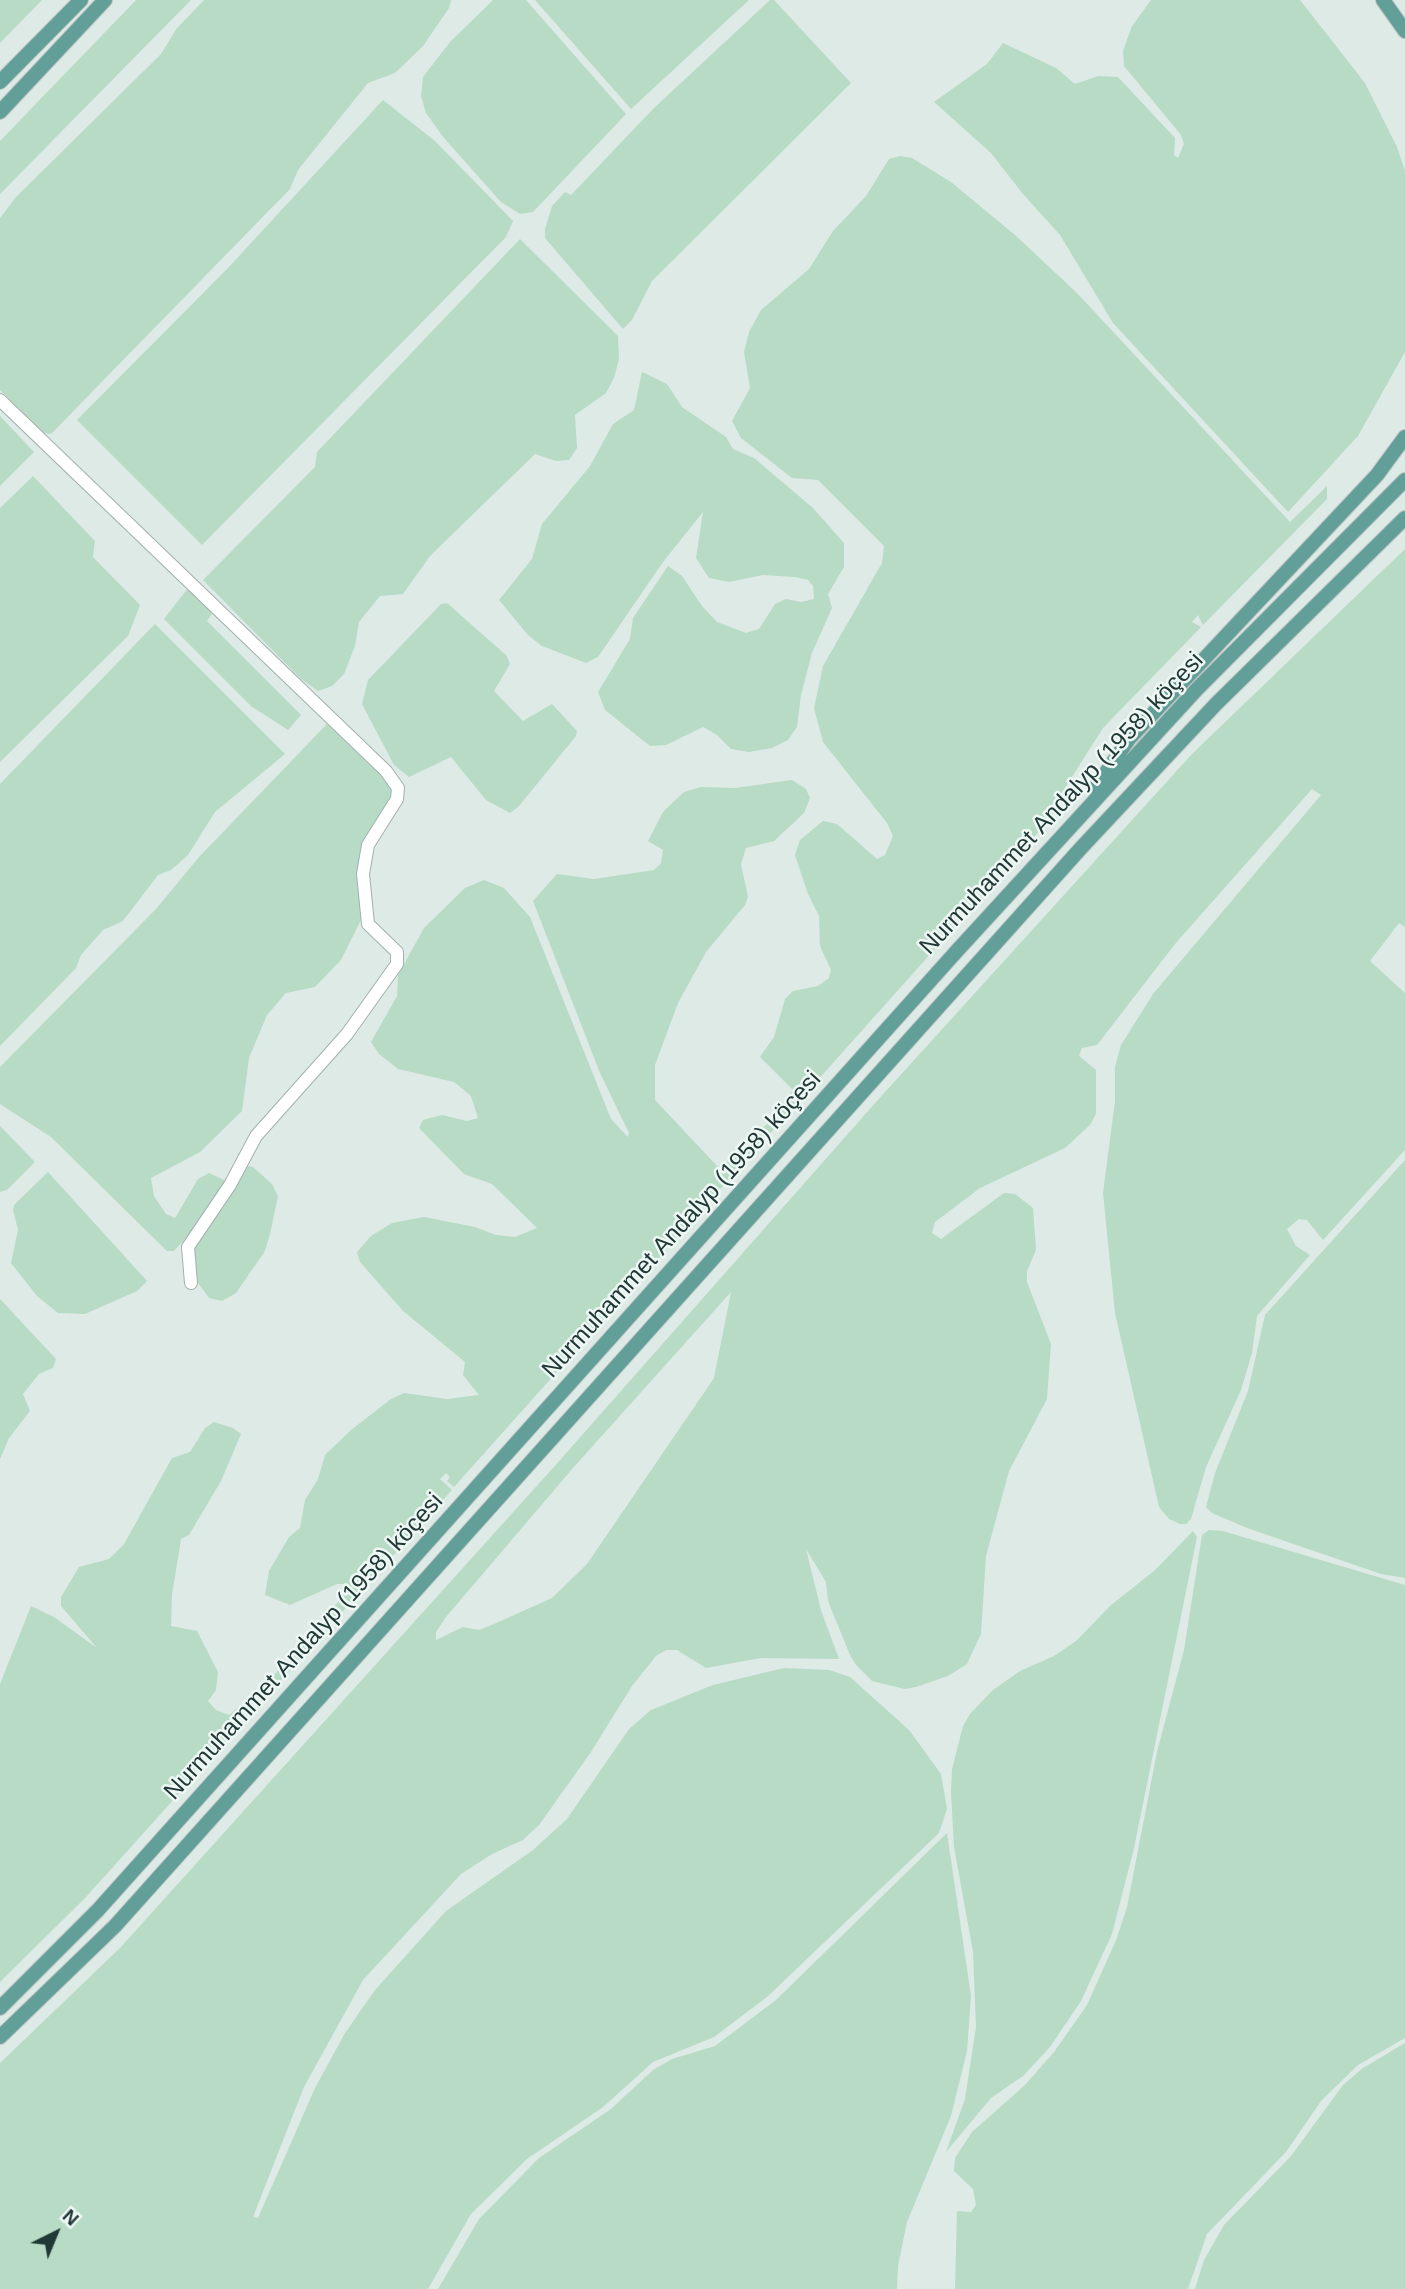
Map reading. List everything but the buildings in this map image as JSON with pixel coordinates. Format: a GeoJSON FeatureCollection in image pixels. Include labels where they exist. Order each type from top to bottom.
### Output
{"type":"FeatureCollection","features":[{"type":"Feature","properties":{"kind":"main road"},"geometry":{"type":"LineString","coordinates":[[0,82],[81,0]]}},
{"type":"Feature","properties":{"kind":"main road"},"geometry":{"type":"LineString","coordinates":[[0,112],[105,0]]}},
{"type":"Feature","properties":{"kind":"main road"},"geometry":{"type":"LineString","coordinates":[[1383,0],[1405,31]]}},
{"type":"Feature","properties":{"kind":"main road"},"geometry":{"type":"LineString","coordinates":[[1064,834],[1129,739],[1377,475],[1405,437]]}},
{"type":"Feature","properties":{"kind":"main road","name":"Nurmuhammet Andalyp (1958) köçesi"},"geometry":{"type":"LineString","coordinates":[[0,2007],[98,1910],[1197,689],[1405,480]]}},
{"type":"Feature","properties":{"kind":"main road","name":"Nurmuhammet Andalyp (1958) köçesi"},"geometry":{"type":"LineString","coordinates":[[0,2038],[115,1926],[1108,818],[1216,704],[1405,518]]}},
{"type":"Feature","properties":{"kind":"street"},"geometry":{"type":"LineString","coordinates":[[0,400],[386,771],[398,788],[397,799],[368,845],[363,874],[368,924],[393,947],[398,958],[397,964],[346,1034],[256,1136],[230,1185],[188,1247],[191,1283]]}},
{"type":"Feature","properties":{"kind":"green space"},"geometry":{"type":"Polygon","coordinates":[[[0,0],[42,0],[0,43],[0,0]]]}},
{"type":"Feature","properties":{"kind":"green space"},"geometry":{"type":"Polygon","coordinates":[[[136,0],[191,0],[0,194],[0,141],[136,0]]]}},
{"type":"Feature","properties":{"kind":"green space"},"geometry":{"type":"Polygon","coordinates":[[[204,0],[451,0],[449,8],[423,46],[395,73],[368,83],[298,170],[290,189],[51,434],[44,433],[0,390],[0,218],[16,197],[161,54],[177,28],[204,0]]]}},
{"type":"Feature","properties":{"kind":"green space"},"geometry":{"type":"Polygon","coordinates":[[[493,0],[526,0],[626,114],[533,212],[520,214],[501,202],[444,138],[426,113],[421,96],[423,77],[450,42],[493,0]]]}},
{"type":"Feature","properties":{"kind":"green space"},"geometry":{"type":"Polygon","coordinates":[[[535,0],[749,0],[631,109],[535,0]]]}},
{"type":"Feature","properties":{"kind":"green space"},"geometry":{"type":"Polygon","coordinates":[[[770,0],[774,0],[851,83],[652,281],[632,320],[623,329],[545,238],[552,206],[565,192],[571,195],[654,108],[770,0]]]}},
{"type":"Feature","properties":{"kind":"green space"},"geometry":{"type":"Polygon","coordinates":[[[1151,0],[1300,0],[1365,83],[1397,147],[1405,171],[1405,352],[1358,436],[1288,512],[1113,323],[1060,235],[991,153],[934,102],[987,64],[1003,43],[1056,68],[1075,84],[1098,76],[1118,77],[1175,138],[1174,155],[1178,158],[1184,144],[1181,135],[1124,66],[1123,51],[1132,26],[1151,0]]]}},
{"type":"Feature","properties":{"kind":"green space"},"geometry":{"type":"Polygon","coordinates":[[[383,100],[435,141],[513,221],[506,237],[202,545],[77,420],[228,268],[383,100]]]}},
{"type":"Feature","properties":{"kind":"green space"},"geometry":{"type":"Polygon","coordinates":[[[900,156],[912,158],[951,182],[1015,235],[1077,293],[1290,522],[1327,486],[1327,499],[1203,625],[1198,615],[1192,622],[1201,627],[1103,728],[1051,810],[1054,813],[1026,847],[454,1487],[447,1481],[450,1477],[446,1473],[440,1479],[452,1490],[86,1897],[0,1982],[0,1684],[31,1606],[54,1617],[97,1648],[61,1606],[61,1597],[79,1567],[109,1559],[124,1544],[172,1458],[190,1452],[205,1428],[214,1422],[233,1428],[241,1434],[221,1481],[189,1535],[181,1539],[172,1595],[171,1626],[197,1631],[218,1672],[216,1690],[208,1701],[216,1710],[229,1715],[268,1682],[340,1600],[345,1584],[337,1584],[290,1605],[265,1595],[269,1571],[289,1537],[300,1528],[305,1500],[318,1479],[325,1455],[351,1430],[391,1399],[404,1393],[447,1399],[479,1395],[463,1375],[465,1362],[403,1311],[360,1262],[357,1252],[371,1236],[392,1223],[424,1217],[475,1227],[496,1235],[515,1237],[537,1228],[492,1184],[464,1174],[419,1128],[423,1120],[442,1115],[467,1121],[478,1118],[471,1096],[454,1082],[398,1069],[379,1054],[371,1042],[397,996],[398,975],[424,928],[465,888],[484,880],[504,888],[530,917],[611,1119],[628,1137],[629,1133],[600,1073],[533,901],[557,874],[594,879],[654,870],[661,863],[663,850],[648,841],[663,812],[684,792],[701,787],[735,788],[792,780],[806,789],[810,798],[804,813],[774,841],[746,848],[741,864],[748,897],[745,905],[706,952],[678,1003],[655,1065],[655,1100],[720,1169],[767,1124],[793,1090],[760,1057],[774,1037],[785,999],[793,991],[818,986],[829,978],[831,970],[820,946],[819,916],[808,894],[795,855],[800,840],[823,821],[837,824],[877,859],[885,855],[893,836],[887,823],[823,742],[814,708],[823,666],[882,563],[884,546],[818,480],[792,478],[741,438],[732,421],[750,388],[744,352],[749,332],[761,310],[809,269],[833,231],[866,196],[889,159],[900,156]]]}},
{"type":"Feature","properties":{"kind":"green space"},"geometry":{"type":"Polygon","coordinates":[[[520,239],[618,336],[619,359],[614,378],[606,393],[575,415],[577,448],[569,460],[556,461],[535,454],[430,556],[403,594],[380,596],[359,622],[355,646],[344,674],[332,686],[318,691],[301,679],[203,580],[315,467],[317,452],[520,239]]]}},
{"type":"Feature","properties":{"kind":"green space"},"geometry":{"type":"Polygon","coordinates":[[[642,372],[667,384],[682,407],[726,437],[733,449],[754,458],[813,508],[844,543],[844,567],[828,594],[832,608],[812,653],[801,695],[797,727],[788,740],[772,748],[749,752],[731,749],[717,735],[703,727],[666,745],[650,746],[605,710],[598,692],[630,639],[633,618],[668,566],[682,576],[702,606],[717,622],[746,633],[759,629],[775,604],[786,599],[801,602],[814,599],[813,586],[808,580],[795,577],[763,575],[729,582],[709,578],[696,558],[703,512],[663,562],[598,657],[586,663],[542,646],[528,635],[499,600],[532,559],[542,524],[590,466],[613,424],[634,410],[642,372]]]}},
{"type":"Feature","properties":{"kind":"green space"},"geometry":{"type":"Polygon","coordinates":[[[0,416],[34,452],[0,486],[0,416]]]}},
{"type":"Feature","properties":{"kind":"green space"},"geometry":{"type":"Polygon","coordinates":[[[33,476],[95,541],[93,557],[140,605],[128,636],[0,762],[0,508],[33,476]]]}},
{"type":"Feature","properties":{"kind":"green space"},"geometry":{"type":"Polygon","coordinates":[[[1405,549],[1405,927],[1399,923],[1370,961],[1405,993],[1405,1150],[1323,1240],[1307,1220],[1299,1219],[1287,1229],[1296,1246],[1310,1255],[1257,1316],[1252,1353],[1241,1390],[1206,1467],[1191,1519],[1186,1524],[1180,1524],[1169,1519],[1159,1507],[1115,1313],[1103,1193],[1115,1101],[1115,1067],[1121,1045],[1153,994],[1321,795],[1312,789],[1175,944],[1097,1045],[1082,1048],[1079,1056],[1096,1070],[1096,1114],[1090,1125],[1065,1148],[980,1188],[935,1222],[932,1233],[941,1239],[1004,1193],[1015,1194],[1033,1208],[1036,1250],[1027,1271],[1027,1282],[1051,1344],[1047,1399],[1009,1471],[986,1556],[981,1634],[967,1664],[948,1676],[905,1689],[872,1681],[850,1655],[828,1601],[826,1582],[806,1549],[821,1610],[839,1659],[761,1658],[706,1668],[677,1650],[666,1650],[656,1656],[632,1686],[591,1752],[539,1825],[523,1840],[492,1854],[461,1874],[363,1980],[304,2087],[253,2217],[258,2218],[315,2088],[345,2033],[375,1990],[446,1911],[533,1850],[567,1819],[629,1729],[651,1710],[713,1685],[784,1668],[829,1670],[850,1677],[909,1730],[941,1774],[947,1809],[939,1833],[767,1997],[714,2037],[653,2062],[603,2107],[527,2159],[471,2214],[428,2289],[0,2289],[0,2063],[120,1948],[553,1468],[876,1102],[1192,754],[1405,549]],[[731,1292],[573,1468],[446,1617],[436,1632],[436,1640],[463,1627],[479,1630],[552,1598],[587,1564],[714,1378],[731,1292]]]}},
{"type":"Feature","properties":{"kind":"green space"},"geometry":{"type":"Polygon","coordinates":[[[189,587],[213,612],[207,621],[301,715],[288,730],[251,706],[164,619],[189,587]]]}},
{"type":"Feature","properties":{"kind":"green space"},"geometry":{"type":"Polygon","coordinates":[[[447,603],[507,656],[510,664],[494,691],[523,721],[552,704],[577,731],[576,736],[519,806],[510,813],[486,800],[451,757],[409,777],[394,765],[362,704],[368,680],[441,604],[447,603]]]}},
{"type":"Feature","properties":{"kind":"green space"},"geometry":{"type":"Polygon","coordinates":[[[155,624],[285,754],[215,812],[188,855],[171,870],[158,875],[123,921],[103,930],[81,955],[76,968],[0,1046],[0,784],[155,624]]]}},
{"type":"Feature","properties":{"kind":"green space"},"geometry":{"type":"Polygon","coordinates":[[[327,724],[394,788],[394,798],[360,856],[357,869],[361,920],[341,960],[315,987],[286,993],[267,1015],[249,1058],[242,1111],[200,1152],[151,1178],[154,1196],[166,1214],[175,1218],[198,1179],[209,1173],[228,1182],[203,1219],[174,1251],[167,1251],[51,1137],[0,1104],[0,1067],[156,909],[199,857],[327,724]]]}},
{"type":"Feature","properties":{"kind":"green space"},"geometry":{"type":"Polygon","coordinates":[[[0,1126],[35,1162],[7,1190],[0,1192],[0,1126]]]}},
{"type":"Feature","properties":{"kind":"green space"},"geometry":{"type":"Polygon","coordinates":[[[1405,1160],[1405,1578],[1381,1574],[1247,1528],[1212,1513],[1206,1507],[1215,1473],[1248,1391],[1265,1315],[1405,1160]]]}},
{"type":"Feature","properties":{"kind":"green space"},"geometry":{"type":"Polygon","coordinates":[[[248,1166],[253,1167],[272,1184],[278,1196],[265,1251],[236,1293],[222,1301],[209,1298],[198,1283],[192,1263],[193,1248],[248,1166]]]}},
{"type":"Feature","properties":{"kind":"green space"},"geometry":{"type":"Polygon","coordinates":[[[48,1172],[147,1281],[137,1291],[85,1314],[58,1313],[37,1296],[11,1263],[18,1230],[14,1205],[48,1172]]]}},
{"type":"Feature","properties":{"kind":"green space"},"geometry":{"type":"Polygon","coordinates":[[[0,1299],[56,1359],[53,1368],[39,1374],[23,1394],[30,1411],[9,1438],[0,1459],[0,1299]]]}},
{"type":"Feature","properties":{"kind":"green space"},"geometry":{"type":"Polygon","coordinates":[[[1209,1530],[1223,1531],[1405,1585],[1405,2038],[1358,2065],[1321,2101],[1286,2152],[1207,2234],[1188,2289],[955,2289],[957,2211],[971,2212],[976,2205],[973,2189],[954,2171],[955,2158],[972,2132],[1025,2085],[1054,2052],[1087,2005],[1117,1938],[1127,1907],[1157,1752],[1184,1650],[1202,1535],[1209,1530]]]}},
{"type":"Feature","properties":{"kind":"green space"},"geometry":{"type":"Polygon","coordinates":[[[1193,1531],[1197,1537],[1134,1848],[1112,1934],[1081,2001],[1050,2047],[1023,2076],[991,2098],[946,2152],[965,2099],[976,2027],[973,1952],[954,1847],[951,1792],[952,1769],[963,1726],[970,1714],[993,1690],[1020,1671],[1054,1656],[1076,1641],[1111,1605],[1154,1571],[1193,1531]]]}},
{"type":"Feature","properties":{"kind":"green space"},"geometry":{"type":"Polygon","coordinates":[[[947,1833],[971,1996],[967,2051],[951,2116],[907,2222],[898,2266],[897,2289],[438,2289],[479,2219],[539,2158],[611,2109],[653,2070],[672,2059],[715,2046],[776,2000],[947,1833]]]}},
{"type":"Feature","properties":{"kind":"green space"},"geometry":{"type":"Polygon","coordinates":[[[1405,2043],[1405,2289],[1195,2289],[1204,2260],[1224,2225],[1291,2156],[1343,2085],[1363,2068],[1405,2043]]]}}]}
